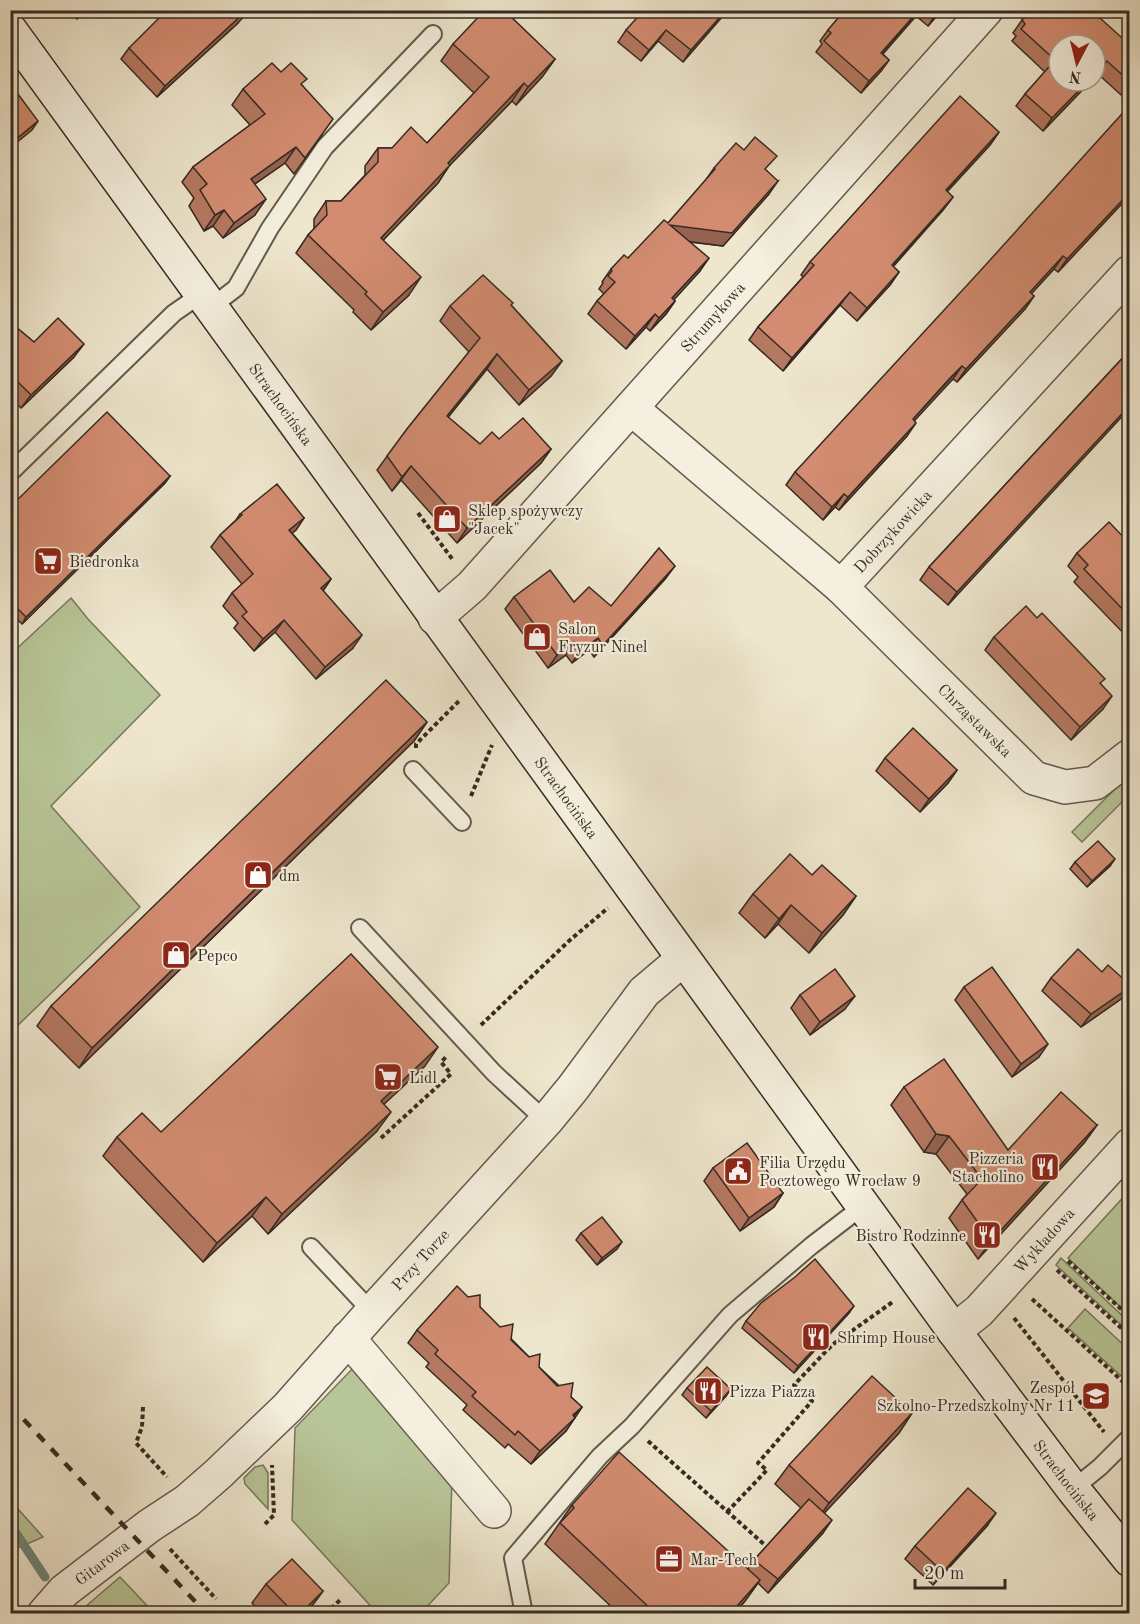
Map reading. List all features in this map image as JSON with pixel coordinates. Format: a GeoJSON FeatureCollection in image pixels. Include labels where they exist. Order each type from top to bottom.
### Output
{"type":"FeatureCollection","features":[{"type":"Feature","properties":{"kind":"street","name":"Strumykowa"},"geometry":{"type":"LineString","coordinates":[[435,618],[472,586],[986,10]]}},
{"type":"Feature","properties":{"kind":"street","name":"Strachocińska"},"geometry":{"type":"LineString","coordinates":[[10,30],[954,1331],[1073,1489],[1130,1560]]}},
{"type":"Feature","properties":{"kind":"street","name":"Dobrzykowicka"},"geometry":{"type":"LineString","coordinates":[[631,408],[841,587],[1130,272]]}},
{"type":"Feature","properties":{"kind":"street","name":"Chrząstawska"},"geometry":{"type":"LineString","coordinates":[[841,587],[1034,778],[1065,787],[1095,783],[1130,756]]}},
{"type":"Feature","properties":{"kind":"street","name":"Przy Torze"},"geometry":{"type":"LineString","coordinates":[[142,1532],[187,1501],[288,1407],[546,1121],[644,992],[683,959]]}},
{"type":"Feature","properties":{"kind":"street","name":"Wykładowa"},"geometry":{"type":"LineString","coordinates":[[954,1331],[979,1311],[1130,1145]]}},
{"type":"Feature","properties":{"kind":"street"},"geometry":{"type":"LineString","coordinates":[[348,1338],[494,1511]]}},
{"type":"Feature","properties":{"kind":"street","name":"Gitarowa"},"geometry":{"type":"LineString","coordinates":[[44,1614],[64,1591],[142,1532]]}},
{"type":"Feature","properties":{"kind":"lane"},"geometry":{"type":"LineString","coordinates":[[10,473],[174,313],[236,288],[270,228],[325,147],[433,34]]}},
{"type":"Feature","properties":{"kind":"lane"},"geometry":{"type":"LineString","coordinates":[[412,770],[462,822]]}},
{"type":"Feature","properties":{"kind":"lane"},"geometry":{"type":"LineString","coordinates":[[360,928],[494,1073],[546,1121]]}},
{"type":"Feature","properties":{"kind":"lane"},"geometry":{"type":"LineString","coordinates":[[524,1614],[513,1558],[600,1456],[632,1426],[730,1315],[811,1246],[863,1206]]}},
{"type":"Feature","properties":{"kind":"lane"},"geometry":{"type":"LineString","coordinates":[[311,1247],[372,1312]]}},
{"type":"Feature","properties":{"kind":"lane"},"geometry":{"type":"LineString","coordinates":[[1073,1489],[1124,1444]]}},
{"type":"Feature","properties":{"kind":"path"},"geometry":{"type":"LineString","coordinates":[[418,513],[456,564]]}},
{"type":"Feature","properties":{"kind":"path"},"geometry":{"type":"LineString","coordinates":[[412,770],[416,744],[460,699]]}},
{"type":"Feature","properties":{"kind":"path"},"geometry":{"type":"LineString","coordinates":[[462,822],[495,736]]}},
{"type":"Feature","properties":{"kind":"path"},"geometry":{"type":"LineString","coordinates":[[381,1138],[451,1074],[441,1062],[600,914]]}},
{"type":"Feature","properties":{"kind":"path"},"geometry":{"type":"LineString","coordinates":[[1065,1258],[1130,1317]]}},
{"type":"Feature","properties":{"kind":"path"},"geometry":{"type":"LineString","coordinates":[[1054,1267],[1130,1336]]}},
{"type":"Feature","properties":{"kind":"path"},"geometry":{"type":"LineString","coordinates":[[1024,1304],[1031,1295],[1130,1388]]}},
{"type":"Feature","properties":{"kind":"path"},"geometry":{"type":"LineString","coordinates":[[727,1512],[767,1470],[758,1463],[812,1401],[794,1385],[831,1345],[902,1296]]}},
{"type":"Feature","properties":{"kind":"path"},"geometry":{"type":"LineString","coordinates":[[1018,1310],[1013,1316],[1124,1444]]}},
{"type":"Feature","properties":{"kind":"path"},"geometry":{"type":"LineString","coordinates":[[143,1407],[142,1427],[136,1443],[187,1501]]}},
{"type":"Feature","properties":{"kind":"path"},"geometry":{"type":"LineString","coordinates":[[632,1426],[765,1545]]}},
{"type":"Feature","properties":{"kind":"path"},"geometry":{"type":"LineString","coordinates":[[261,1433],[271,1443],[274,1515],[265,1524]]}},
{"type":"Feature","properties":{"kind":"path"},"geometry":{"type":"LineString","coordinates":[[142,1532],[216,1599]]}},
{"type":"Feature","properties":{"kind":"path"},"geometry":{"type":"LineString","coordinates":[[326,1614],[340,1600]]}},
{"type":"Feature","properties":{"kind":"green space"},"geometry":{"type":"Polygon","coordinates":[[[71,598],[160,695],[51,806],[140,907],[11,1032],[11,654],[71,598]]]}},
{"type":"Feature","properties":{"kind":"green space"},"geometry":{"type":"Polygon","coordinates":[[[1129,775],[1129,795],[1082,842],[1072,832],[1129,775]]]}},
{"type":"Feature","properties":{"kind":"green space"},"geometry":{"type":"Polygon","coordinates":[[[1129,1191],[1129,1315],[1068,1258],[1129,1191]]]}},
{"type":"Feature","properties":{"kind":"green space"},"geometry":{"type":"Polygon","coordinates":[[[1061,1258],[1129,1322],[1129,1332],[1056,1265],[1061,1258]]]}},
{"type":"Feature","properties":{"kind":"green space"},"geometry":{"type":"Polygon","coordinates":[[[1085,1309],[1129,1350],[1129,1383],[1068,1328],[1085,1309]]]}},
{"type":"Feature","properties":{"kind":"green space"},"geometry":{"type":"Polygon","coordinates":[[[357,1364],[452,1476],[449,1583],[421,1613],[377,1613],[292,1520],[295,1428],[357,1364]]]}},
{"type":"Feature","properties":{"kind":"green space"},"geometry":{"type":"Polygon","coordinates":[[[263,1465],[268,1473],[268,1509],[245,1484],[244,1478],[255,1467],[263,1465]]]}},
{"type":"Feature","properties":{"kind":"green space"},"geometry":{"type":"Polygon","coordinates":[[[10,1500],[43,1537],[11,1551],[10,1551],[10,1500]]]}},
{"type":"Feature","properties":{"kind":"green space"},"geometry":{"type":"Polygon","coordinates":[[[120,1577],[154,1613],[78,1613],[120,1577]]]}},
{"type":"Feature","properties":{"kind":"building"},"geometry":{"type":"Polygon","coordinates":[[[167,10],[247,10],[165,86],[129,48],[167,10]]]}},
{"type":"Feature","properties":{"kind":"building"},"geometry":{"type":"Polygon","coordinates":[[[485,10],[504,10],[555,59],[528,87],[524,83],[381,238],[421,277],[383,312],[365,294],[367,292],[308,235],[327,215],[326,201],[341,201],[378,162],[378,148],[392,148],[411,127],[427,143],[489,77],[453,44],[485,10]]]}},
{"type":"Feature","properties":{"kind":"building"},"geometry":{"type":"Polygon","coordinates":[[[644,10],[650,12],[651,10],[726,10],[691,50],[666,30],[649,50],[626,30],[644,10]]]}},
{"type":"Feature","properties":{"kind":"building"},"geometry":{"type":"Polygon","coordinates":[[[845,10],[919,10],[881,53],[889,60],[869,81],[824,41],[831,33],[828,30],[845,10]]]}},
{"type":"Feature","properties":{"kind":"building"},"geometry":{"type":"Polygon","coordinates":[[[1030,10],[1076,10],[1081,15],[1085,10],[1091,10],[1130,45],[1130,82],[1107,61],[1107,33],[1047,33],[1047,53],[1021,29],[1025,24],[1022,20],[1030,10]]]}},
{"type":"Feature","properties":{"kind":"building"},"geometry":{"type":"Polygon","coordinates":[[[272,63],[281,72],[291,63],[307,79],[301,84],[333,119],[305,158],[296,147],[251,179],[266,199],[234,223],[224,210],[215,215],[200,190],[207,184],[193,167],[265,114],[243,89],[272,63]]]}},
{"type":"Feature","properties":{"kind":"building"},"geometry":{"type":"Polygon","coordinates":[[[1047,69],[1047,93],[1076,93],[1052,118],[1025,94],[1047,69]]]}},
{"type":"Feature","properties":{"kind":"building"},"geometry":{"type":"Polygon","coordinates":[[[15,90],[38,121],[10,144],[10,94],[15,90]]]}},
{"type":"Feature","properties":{"kind":"building"},"geometry":{"type":"Polygon","coordinates":[[[960,96],[999,132],[946,190],[953,197],[892,265],[899,272],[867,308],[850,292],[792,358],[758,327],[814,265],[810,262],[960,96]]]}},
{"type":"Feature","properties":{"kind":"building"},"geometry":{"type":"Polygon","coordinates":[[[1130,105],[1130,192],[1067,259],[1063,256],[1030,292],[1034,296],[966,369],[962,366],[949,379],[913,419],[916,423],[848,497],[844,494],[832,507],[795,472],[1130,105]]]}},
{"type":"Feature","properties":{"kind":"building"},"geometry":{"type":"Polygon","coordinates":[[[755,137],[777,156],[765,169],[778,181],[732,233],[670,225],[709,258],[672,298],[675,301],[659,318],[655,314],[635,336],[597,301],[615,282],[608,276],[611,269],[624,255],[628,258],[664,220],[668,223],[736,143],[744,150],[755,137]]]}},
{"type":"Feature","properties":{"kind":"building"},"geometry":{"type":"Polygon","coordinates":[[[483,275],[513,303],[511,305],[562,361],[529,390],[497,354],[447,416],[480,444],[492,432],[499,439],[523,418],[551,449],[467,528],[411,466],[402,477],[387,456],[480,338],[450,306],[483,275]]]}},
{"type":"Feature","properties":{"kind":"building"},"geometry":{"type":"Polygon","coordinates":[[[58,318],[84,344],[31,395],[10,374],[10,322],[34,342],[58,318]]]}},
{"type":"Feature","properties":{"kind":"building"},"geometry":{"type":"Polygon","coordinates":[[[1130,350],[1130,405],[957,592],[929,567],[1130,350]]]}},
{"type":"Feature","properties":{"kind":"building","name":"Biedronka"},"geometry":{"type":"Polygon","coordinates":[[[107,412],[170,476],[26,617],[10,601],[10,507],[107,412]]]}},
{"type":"Feature","properties":{"kind":"building"},"geometry":{"type":"Polygon","coordinates":[[[277,484],[304,518],[289,530],[331,579],[321,588],[362,635],[325,667],[284,620],[263,639],[242,616],[247,612],[232,593],[253,574],[220,535],[242,515],[240,514],[277,484]]]}},
{"type":"Feature","properties":{"kind":"building"},"geometry":{"type":"Polygon","coordinates":[[[1109,522],[1130,544],[1130,617],[1084,569],[1088,565],[1077,553],[1109,522]]]}},
{"type":"Feature","properties":{"kind":"building"},"geometry":{"type":"Polygon","coordinates":[[[659,548],[675,566],[603,645],[598,638],[580,651],[574,642],[557,655],[514,597],[550,570],[574,602],[589,587],[611,606],[659,548]]]}},
{"type":"Feature","properties":{"kind":"building"},"geometry":{"type":"Polygon","coordinates":[[[1026,606],[1037,618],[1042,613],[1105,679],[1100,683],[1112,696],[1080,727],[994,637],[1026,606]]]}},
{"type":"Feature","properties":{"kind":"building"},"geometry":{"type":"Polygon","coordinates":[[[386,680],[427,722],[92,1048],[51,1006],[386,680]]]}},
{"type":"Feature","properties":{"kind":"building"},"geometry":{"type":"Polygon","coordinates":[[[913,728],[957,770],[929,799],[885,758],[913,728]]]}},
{"type":"Feature","properties":{"kind":"building"},"geometry":{"type":"Polygon","coordinates":[[[1098,841],[1115,859],[1092,881],[1075,862],[1098,841]]]}},
{"type":"Feature","properties":{"kind":"building"},"geometry":{"type":"Polygon","coordinates":[[[790,854],[812,875],[822,865],[856,896],[822,933],[791,905],[779,919],[753,894],[790,854]]]}},
{"type":"Feature","properties":{"kind":"building"},"geometry":{"type":"Polygon","coordinates":[[[1078,949],[1102,972],[1108,965],[1130,985],[1091,1014],[1051,978],[1078,949]]]}},
{"type":"Feature","properties":{"kind":"building"},"geometry":{"type":"Polygon","coordinates":[[[351,954],[438,1047],[381,1101],[391,1112],[282,1214],[266,1197],[217,1243],[117,1137],[142,1113],[161,1132],[351,954]]]}},
{"type":"Feature","properties":{"kind":"building"},"geometry":{"type":"Polygon","coordinates":[[[992,967],[1048,1044],[1021,1064],[964,987],[992,967]]]}},
{"type":"Feature","properties":{"kind":"building"},"geometry":{"type":"Polygon","coordinates":[[[835,969],[855,996],[820,1022],[800,995],[835,969]]]}},
{"type":"Feature","properties":{"kind":"building"},"geometry":{"type":"Polygon","coordinates":[[[944,1059],[1008,1150],[1061,1092],[1097,1125],[991,1241],[962,1200],[982,1179],[949,1136],[936,1134],[904,1087],[944,1059]]]}},
{"type":"Feature","properties":{"kind":"building"},"geometry":{"type":"Polygon","coordinates":[[[747,1143],[783,1193],[749,1218],[713,1168],[747,1143]]]}},
{"type":"Feature","properties":{"kind":"building"},"geometry":{"type":"Polygon","coordinates":[[[602,1217],[622,1242],[602,1258],[581,1233],[602,1217]]]}},
{"type":"Feature","properties":{"kind":"building"},"geometry":{"type":"Polygon","coordinates":[[[815,1259],[854,1306],[798,1366],[746,1321],[761,1303],[815,1259]]]}},
{"type":"Feature","properties":{"kind":"building"},"geometry":{"type":"Polygon","coordinates":[[[457,1286],[468,1297],[480,1295],[480,1307],[500,1327],[513,1324],[511,1340],[529,1357],[540,1354],[539,1367],[557,1386],[573,1383],[571,1397],[582,1407],[573,1415],[575,1418],[540,1451],[518,1431],[515,1435],[472,1396],[476,1392],[435,1354],[438,1350],[417,1330],[457,1286]]]}},
{"type":"Feature","properties":{"kind":"building"},"geometry":{"type":"Polygon","coordinates":[[[707,1367],[731,1389],[711,1411],[687,1388],[707,1367]]]}},
{"type":"Feature","properties":{"kind":"building"},"geometry":{"type":"Polygon","coordinates":[[[872,1376],[912,1413],[829,1503],[789,1465],[872,1376]]]}},
{"type":"Feature","properties":{"kind":"building"},"geometry":{"type":"Polygon","coordinates":[[[619,1452],[760,1580],[730,1614],[656,1614],[560,1523],[574,1508],[572,1505],[619,1452]]]}},
{"type":"Feature","properties":{"kind":"building"},"geometry":{"type":"Polygon","coordinates":[[[968,1488],[996,1513],[943,1572],[915,1546],[968,1488]]]}},
{"type":"Feature","properties":{"kind":"building"},"geometry":{"type":"Polygon","coordinates":[[[809,1499],[832,1520],[778,1579],[754,1560],[809,1499]]]}},
{"type":"Feature","properties":{"kind":"building"},"geometry":{"type":"Polygon","coordinates":[[[292,1559],[323,1591],[300,1614],[295,1614],[266,1584],[292,1559]]]}},
{"type":"Feature","properties":{"kind":"waterway"},"geometry":{"type":"LineString","coordinates":[[10,1524],[45,1577]]}},
{"type":"Feature","properties":{"kind":"railway"},"geometry":{"type":"LineString","coordinates":[[10,1405],[207,1614]]}},
{"type":"Feature","properties":{"kind":"place","name":"Sklep spożywczy \"Jacek\""},"geometry":{"type":"Point","coordinates":[447,519]}},
{"type":"Feature","properties":{"kind":"place","name":"Biedronka"},"geometry":{"type":"Point","coordinates":[48,561]}},
{"type":"Feature","properties":{"kind":"place","name":"Salon Fryzur Ninel"},"geometry":{"type":"Point","coordinates":[537,637]}},
{"type":"Feature","properties":{"kind":"place","name":"dm"},"geometry":{"type":"Point","coordinates":[258,875]}},
{"type":"Feature","properties":{"kind":"place","name":"Pepco"},"geometry":{"type":"Point","coordinates":[176,955]}},
{"type":"Feature","properties":{"kind":"place","name":"Lidl"},"geometry":{"type":"Point","coordinates":[388,1077]}},
{"type":"Feature","properties":{"kind":"place","name":"Pizzeria Stacholino"},"geometry":{"type":"Point","coordinates":[1045,1167]}},
{"type":"Feature","properties":{"kind":"place","name":"Filia Urzędu Pocztowego Wrocław 9"},"geometry":{"type":"Point","coordinates":[738,1171]}},
{"type":"Feature","properties":{"kind":"place","name":"Bistro Rodzinne"},"geometry":{"type":"Point","coordinates":[987,1235]}},
{"type":"Feature","properties":{"kind":"place","name":"Shrimp House"},"geometry":{"type":"Point","coordinates":[816,1337]}},
{"type":"Feature","properties":{"kind":"place","name":"Pizza Piazza"},"geometry":{"type":"Point","coordinates":[708,1391]}},
{"type":"Feature","properties":{"kind":"place","name":"Zespół Szkolno-Przedszkolny Nr 11"},"geometry":{"type":"Point","coordinates":[1096,1396]}},
{"type":"Feature","properties":{"kind":"place","name":"Mar-Tech"},"geometry":{"type":"Point","coordinates":[669,1559]}}]}
